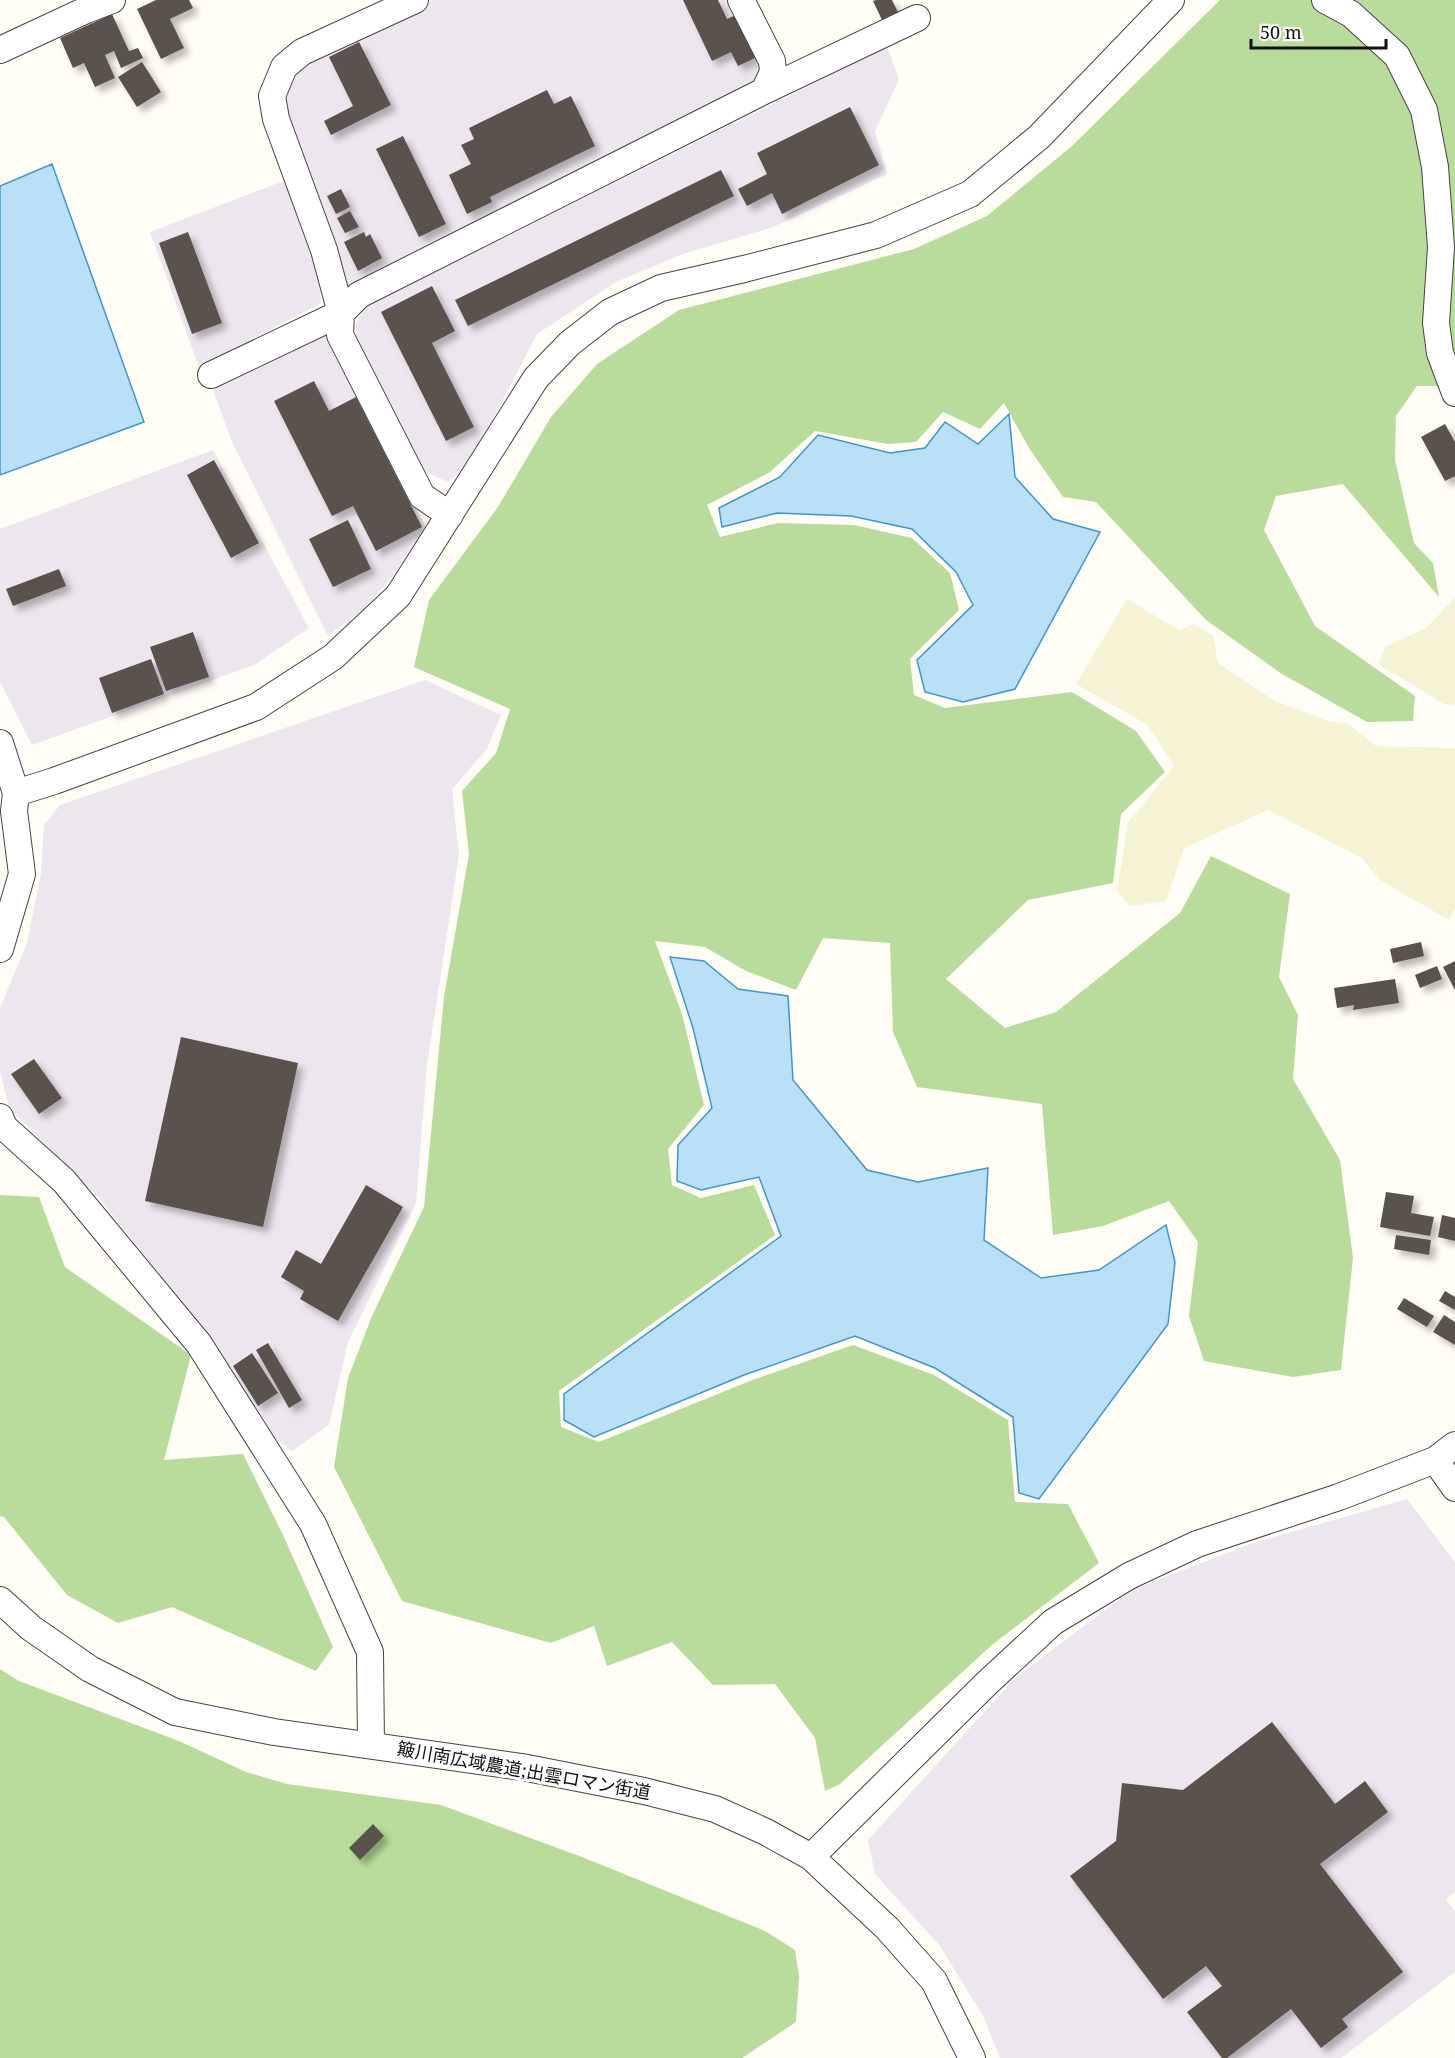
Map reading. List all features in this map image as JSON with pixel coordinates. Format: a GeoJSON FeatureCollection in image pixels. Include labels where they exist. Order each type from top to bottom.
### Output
{"type":"FeatureCollection","features":[{"type":"Feature","properties":{"kind":"street"},"geometry":{"type":"LineString","coordinates":[[0,50],[112,0]]}},
{"type":"Feature","properties":{"kind":"street"},"geometry":{"type":"LineString","coordinates":[[415,0],[302,52],[284,67],[272,96],[276,119],[324,250],[341,313],[340,335],[422,496],[450,515]]}},
{"type":"Feature","properties":{"kind":"street"},"geometry":{"type":"LineString","coordinates":[[741,0],[772,61],[773,72],[764,91]]}},
{"type":"Feature","properties":{"kind":"street"},"geometry":{"type":"LineString","coordinates":[[16,792],[54,781],[256,707],[333,657],[398,596],[536,378],[570,344],[610,312],[661,288],[876,235],[970,194],[1040,137],[1171,0]]}},
{"type":"Feature","properties":{"kind":"street"},"geometry":{"type":"LineString","coordinates":[[1325,0],[1351,14],[1397,56],[1424,110],[1434,167],[1441,247],[1436,323],[1440,353],[1455,393]]}},
{"type":"Feature","properties":{"kind":"street"},"geometry":{"type":"LineString","coordinates":[[210,375],[341,313],[359,295],[764,91],[918,18]]}},
{"type":"Feature","properties":{"kind":"street"},"geometry":{"type":"LineString","coordinates":[[0,743],[16,792],[14,811],[22,874],[0,949]]}},
{"type":"Feature","properties":{"kind":"street"},"geometry":{"type":"LineString","coordinates":[[0,1117],[4,1127],[64,1182],[199,1344],[314,1524],[370,1652],[371,1745]]}},
{"type":"Feature","properties":{"kind":"street"},"geometry":{"type":"LineString","coordinates":[[811,1857],[987,1683],[1053,1622],[1129,1576],[1197,1544],[1339,1497],[1435,1460],[1455,1445]]}},
{"type":"Feature","properties":{"kind":"street"},"geometry":{"type":"LineString","coordinates":[[1435,1460],[1455,1488]]}},
{"type":"Feature","properties":{"kind":"street","name":"簸川南広域農道;出雲ロマン街道"},"geometry":{"type":"LineString","coordinates":[[0,1600],[31,1628],[90,1669],[175,1712],[274,1732],[522,1767],[644,1791],[715,1809],[766,1832],[811,1857],[887,1928],[934,1981],[972,2058]]}},
{"type":"Feature","properties":{"kind":"shaded area"},"geometry":{"type":"Polygon","coordinates":[[[434,0],[728,0],[761,69],[754,88],[348,290],[282,114],[286,83],[303,59],[434,0]]]}},
{"type":"Feature","properties":{"kind":"shaded area"},"geometry":{"type":"Polygon","coordinates":[[[887,47],[899,79],[875,131],[887,174],[771,228],[683,254],[616,282],[537,334],[471,461],[448,482],[424,471],[356,339],[356,323],[365,307],[887,47]]]}},
{"type":"Feature","properties":{"kind":"shaded area"},"geometry":{"type":"Polygon","coordinates":[[[286,180],[315,252],[321,303],[199,367],[150,232],[286,180]]]}},
{"type":"Feature","properties":{"kind":"shaded area"},"geometry":{"type":"Polygon","coordinates":[[[328,331],[425,526],[393,576],[364,609],[328,636],[233,444],[213,390],[328,331]]]}},
{"type":"Feature","properties":{"kind":"shaded area"},"geometry":{"type":"Polygon","coordinates":[[[213,450],[309,628],[254,665],[32,745],[0,682],[0,529],[213,450]]]}},
{"type":"Feature","properties":{"kind":"shaded area"},"geometry":{"type":"Polygon","coordinates":[[[1455,598],[1455,705],[1444,704],[1378,664],[1386,646],[1426,628],[1455,598]]]}},
{"type":"Feature","properties":{"kind":"shaded area"},"geometry":{"type":"Polygon","coordinates":[[[1127,599],[1180,631],[1192,624],[1213,635],[1218,663],[1273,700],[1328,721],[1348,724],[1376,746],[1455,748],[1455,909],[1449,920],[1380,880],[1362,858],[1268,810],[1184,848],[1166,901],[1130,906],[1117,891],[1128,823],[1174,766],[1148,725],[1076,684],[1127,599]]]}},
{"type":"Feature","properties":{"kind":"shaded area"},"geometry":{"type":"Polygon","coordinates":[[[425,680],[501,715],[487,749],[452,789],[459,855],[427,1065],[416,1203],[348,1342],[329,1425],[292,1451],[268,1433],[217,1348],[101,1200],[9,1108],[0,1071],[0,1008],[27,943],[41,873],[44,825],[60,805],[425,680]]]}},
{"type":"Feature","properties":{"kind":"shaded area"},"geometry":{"type":"Polygon","coordinates":[[[1407,1499],[1455,1562],[1455,1892],[1446,1899],[1455,1913],[1455,1972],[1341,2058],[1000,2058],[983,2016],[940,1946],[875,1874],[868,1840],[1016,1677],[1132,1590],[1250,1544],[1407,1499]]]}},
{"type":"Feature","properties":{"kind":"green space"},"geometry":{"type":"Polygon","coordinates":[[[1220,0],[1455,0],[1455,386],[1417,386],[1396,416],[1395,460],[1414,543],[1433,563],[1439,597],[1343,484],[1276,496],[1264,530],[1315,626],[1415,696],[1413,721],[1367,722],[1282,674],[1206,620],[1096,502],[1063,497],[1029,448],[1004,403],[980,429],[943,412],[916,442],[888,444],[815,431],[770,472],[707,505],[720,537],[778,523],[854,525],[912,538],[950,573],[959,610],[910,659],[914,695],[945,708],[1072,692],[1136,731],[1165,772],[1121,814],[1113,883],[1028,900],[946,979],[1005,1028],[1056,1012],[1180,913],[1211,856],[1290,894],[1279,977],[1298,1015],[1293,1079],[1340,1160],[1353,1258],[1341,1370],[1293,1377],[1204,1361],[1189,1316],[1198,1242],[1169,1201],[1103,1226],[1053,1235],[1042,1104],[917,1087],[893,1032],[890,943],[823,938],[796,990],[746,971],[705,947],[655,941],[682,1014],[704,1105],[668,1149],[672,1185],[701,1198],[754,1185],[775,1235],[559,1391],[561,1427],[599,1442],[750,1381],[853,1345],[934,1375],[1008,1420],[1015,1502],[1068,1504],[1099,1563],[993,1644],[840,1784],[825,1791],[815,1738],[775,1684],[713,1685],[672,1642],[607,1666],[594,1626],[551,1643],[402,1601],[334,1467],[348,1378],[372,1316],[424,1207],[444,997],[469,854],[462,791],[496,753],[510,709],[414,667],[429,600],[498,507],[551,417],[597,364],[679,310],[914,249],[987,216],[1072,146],[1220,0]]]}},
{"type":"Feature","properties":{"kind":"green space"},"geometry":{"type":"Polygon","coordinates":[[[0,1195],[39,1197],[65,1267],[191,1355],[164,1460],[243,1454],[284,1537],[333,1647],[316,1671],[172,1607],[118,1623],[67,1595],[4,1517],[0,1516],[0,1195]]]}},
{"type":"Feature","properties":{"kind":"green space"},"geometry":{"type":"Polygon","coordinates":[[[0,1669],[19,1681],[179,1741],[246,1772],[287,1784],[441,1805],[582,1857],[765,1931],[795,1950],[799,1977],[796,2022],[742,2058],[0,2058],[0,1669]]]}},
{"type":"Feature","properties":{"kind":"water"},"geometry":{"type":"Polygon","coordinates":[[[52,164],[144,422],[0,475],[0,186],[52,164]]]}},
{"type":"Feature","properties":{"kind":"water"},"geometry":{"type":"Polygon","coordinates":[[[1009,414],[1015,477],[1053,519],[1100,532],[1015,689],[963,702],[925,692],[917,660],[973,605],[956,572],[912,529],[851,516],[777,513],[722,527],[719,508],[780,477],[818,435],[890,453],[925,448],[945,422],[978,444],[1009,414]]]}},
{"type":"Feature","properties":{"kind":"water"},"geometry":{"type":"Polygon","coordinates":[[[670,957],[704,961],[738,989],[788,996],[793,1080],[867,1170],[918,1182],[988,1168],[984,1240],[1041,1278],[1099,1270],[1166,1225],[1175,1262],[1168,1324],[1039,1499],[1019,1493],[1013,1417],[935,1368],[855,1336],[744,1375],[594,1437],[564,1420],[564,1394],[781,1236],[759,1177],[701,1190],[677,1181],[678,1145],[712,1108],[693,1028],[670,957]]]}},
{"type":"Feature","properties":{"kind":"building"},"geometry":{"type":"Polygon","coordinates":[[[156,0],[189,0],[193,8],[170,19],[184,48],[161,59],[137,9],[156,0]]]}},
{"type":"Feature","properties":{"kind":"building"},"geometry":{"type":"Polygon","coordinates":[[[683,0],[718,0],[727,19],[736,15],[757,57],[738,66],[731,52],[712,61],[683,0]]]}},
{"type":"Feature","properties":{"kind":"building"},"geometry":{"type":"Polygon","coordinates":[[[892,0],[898,12],[882,20],[873,1],[892,0]]]}},
{"type":"Feature","properties":{"kind":"building"},"geometry":{"type":"Polygon","coordinates":[[[112,14],[129,51],[138,48],[143,58],[121,68],[114,51],[105,55],[115,78],[95,87],[84,63],[73,68],[60,38],[112,14]]]}},
{"type":"Feature","properties":{"kind":"building"},"geometry":{"type":"Polygon","coordinates":[[[359,42],[391,105],[331,135],[324,121],[353,106],[329,57],[359,42]]]}},
{"type":"Feature","properties":{"kind":"building"},"geometry":{"type":"Polygon","coordinates":[[[142,62],[161,92],[137,107],[118,77],[142,62]]]}},
{"type":"Feature","properties":{"kind":"building"},"geometry":{"type":"Polygon","coordinates":[[[547,90],[554,104],[571,96],[595,146],[490,197],[492,202],[467,214],[449,175],[471,164],[461,145],[474,139],[469,128],[547,90]]]}},
{"type":"Feature","properties":{"kind":"building"},"geometry":{"type":"Polygon","coordinates":[[[850,107],[879,165],[782,214],[772,193],[747,206],[738,189],[767,174],[757,153],[850,107]]]}},
{"type":"Feature","properties":{"kind":"building"},"geometry":{"type":"Polygon","coordinates":[[[403,136],[446,224],[419,237],[376,149],[403,136]]]}},
{"type":"Feature","properties":{"kind":"building"},"geometry":{"type":"Polygon","coordinates":[[[721,170],[734,196],[468,326],[455,300],[721,170]]]}},
{"type":"Feature","properties":{"kind":"building"},"geometry":{"type":"Polygon","coordinates":[[[341,189],[350,207],[336,214],[327,196],[341,189]]]}},
{"type":"Feature","properties":{"kind":"building"},"geometry":{"type":"Polygon","coordinates":[[[350,211],[359,227],[345,233],[337,218],[350,211]]]}},
{"type":"Feature","properties":{"kind":"building"},"geometry":{"type":"Polygon","coordinates":[[[188,232],[222,323],[192,334],[159,243],[188,232]]]}},
{"type":"Feature","properties":{"kind":"building"},"geometry":{"type":"Polygon","coordinates":[[[364,232],[366,237],[370,234],[382,258],[358,271],[344,242],[364,232]]]}},
{"type":"Feature","properties":{"kind":"building"},"geometry":{"type":"Polygon","coordinates":[[[432,286],[455,331],[432,343],[474,427],[446,441],[381,312],[432,286]]]}},
{"type":"Feature","properties":{"kind":"building"},"geometry":{"type":"Polygon","coordinates":[[[314,381],[329,411],[356,397],[422,527],[376,551],[353,506],[332,516],[274,401],[314,381]]]}},
{"type":"Feature","properties":{"kind":"building"},"geometry":{"type":"Polygon","coordinates":[[[1445,424],[1455,442],[1455,476],[1445,481],[1421,437],[1445,424]]]}},
{"type":"Feature","properties":{"kind":"building"},"geometry":{"type":"Polygon","coordinates":[[[214,460],[259,543],[231,558],[187,475],[214,460]]]}},
{"type":"Feature","properties":{"kind":"building"},"geometry":{"type":"Polygon","coordinates":[[[348,520],[371,569],[333,587],[309,539],[348,520]]]}},
{"type":"Feature","properties":{"kind":"building"},"geometry":{"type":"Polygon","coordinates":[[[59,569],[66,586],[13,606],[6,589],[59,569]]]}},
{"type":"Feature","properties":{"kind":"building"},"geometry":{"type":"Polygon","coordinates":[[[193,632],[209,677],[166,691],[150,647],[193,632]]]}},
{"type":"Feature","properties":{"kind":"building"},"geometry":{"type":"Polygon","coordinates":[[[151,659],[164,694],[112,713],[99,678],[151,659]]]}},
{"type":"Feature","properties":{"kind":"building"},"geometry":{"type":"Polygon","coordinates":[[[1421,942],[1424,956],[1393,963],[1390,949],[1421,942]]]}},
{"type":"Feature","properties":{"kind":"building"},"geometry":{"type":"Polygon","coordinates":[[[1455,961],[1455,990],[1443,967],[1455,961]]]}},
{"type":"Feature","properties":{"kind":"building"},"geometry":{"type":"Polygon","coordinates":[[[1437,966],[1442,979],[1420,988],[1415,975],[1437,966]]]}},
{"type":"Feature","properties":{"kind":"building"},"geometry":{"type":"Polygon","coordinates":[[[1395,979],[1399,1003],[1353,1010],[1354,1005],[1337,1008],[1334,988],[1395,979]]]}},
{"type":"Feature","properties":{"kind":"building"},"geometry":{"type":"Polygon","coordinates":[[[181,1037],[298,1063],[263,1227],[145,1201],[181,1037]]]}},
{"type":"Feature","properties":{"kind":"building"},"geometry":{"type":"Polygon","coordinates":[[[34,1059],[62,1098],[39,1114],[11,1074],[34,1059]]]}},
{"type":"Feature","properties":{"kind":"building"},"geometry":{"type":"Polygon","coordinates":[[[366,1185],[403,1207],[338,1321],[300,1299],[304,1291],[281,1277],[296,1250],[321,1264],[366,1185]]]}},
{"type":"Feature","properties":{"kind":"building"},"geometry":{"type":"Polygon","coordinates":[[[1386,1192],[1414,1196],[1411,1213],[1434,1217],[1430,1236],[1380,1227],[1386,1192]]]}},
{"type":"Feature","properties":{"kind":"building"},"geometry":{"type":"Polygon","coordinates":[[[1442,1215],[1455,1218],[1455,1241],[1438,1237],[1442,1215]]]}},
{"type":"Feature","properties":{"kind":"building"},"geometry":{"type":"Polygon","coordinates":[[[1396,1235],[1431,1240],[1429,1255],[1394,1249],[1396,1235]]]}},
{"type":"Feature","properties":{"kind":"building"},"geometry":{"type":"Polygon","coordinates":[[[1445,1291],[1455,1297],[1455,1310],[1439,1301],[1445,1291]]]}},
{"type":"Feature","properties":{"kind":"building"},"geometry":{"type":"Polygon","coordinates":[[[1404,1298],[1434,1316],[1427,1327],[1397,1309],[1404,1298]]]}},
{"type":"Feature","properties":{"kind":"building"},"geometry":{"type":"Polygon","coordinates":[[[1444,1315],[1455,1322],[1455,1345],[1433,1332],[1444,1315]]]}},
{"type":"Feature","properties":{"kind":"building"},"geometry":{"type":"Polygon","coordinates":[[[268,1343],[302,1400],[289,1408],[256,1350],[268,1343]]]}},
{"type":"Feature","properties":{"kind":"building"},"geometry":{"type":"Polygon","coordinates":[[[252,1353],[278,1393],[258,1406],[233,1366],[252,1353]]]}},
{"type":"Feature","properties":{"kind":"building"},"geometry":{"type":"Polygon","coordinates":[[[1272,1722],[1335,1804],[1365,1781],[1388,1812],[1320,1864],[1403,1972],[1342,2019],[1348,2027],[1321,2048],[1291,2009],[1227,2058],[1222,2058],[1187,2012],[1222,1986],[1206,1966],[1163,1999],[1070,1876],[1116,1841],[1122,1783],[1183,1790],[1272,1722]]]}},
{"type":"Feature","properties":{"kind":"building"},"geometry":{"type":"Polygon","coordinates":[[[373,1824],[384,1836],[360,1860],[349,1848],[373,1824]]]}}]}
